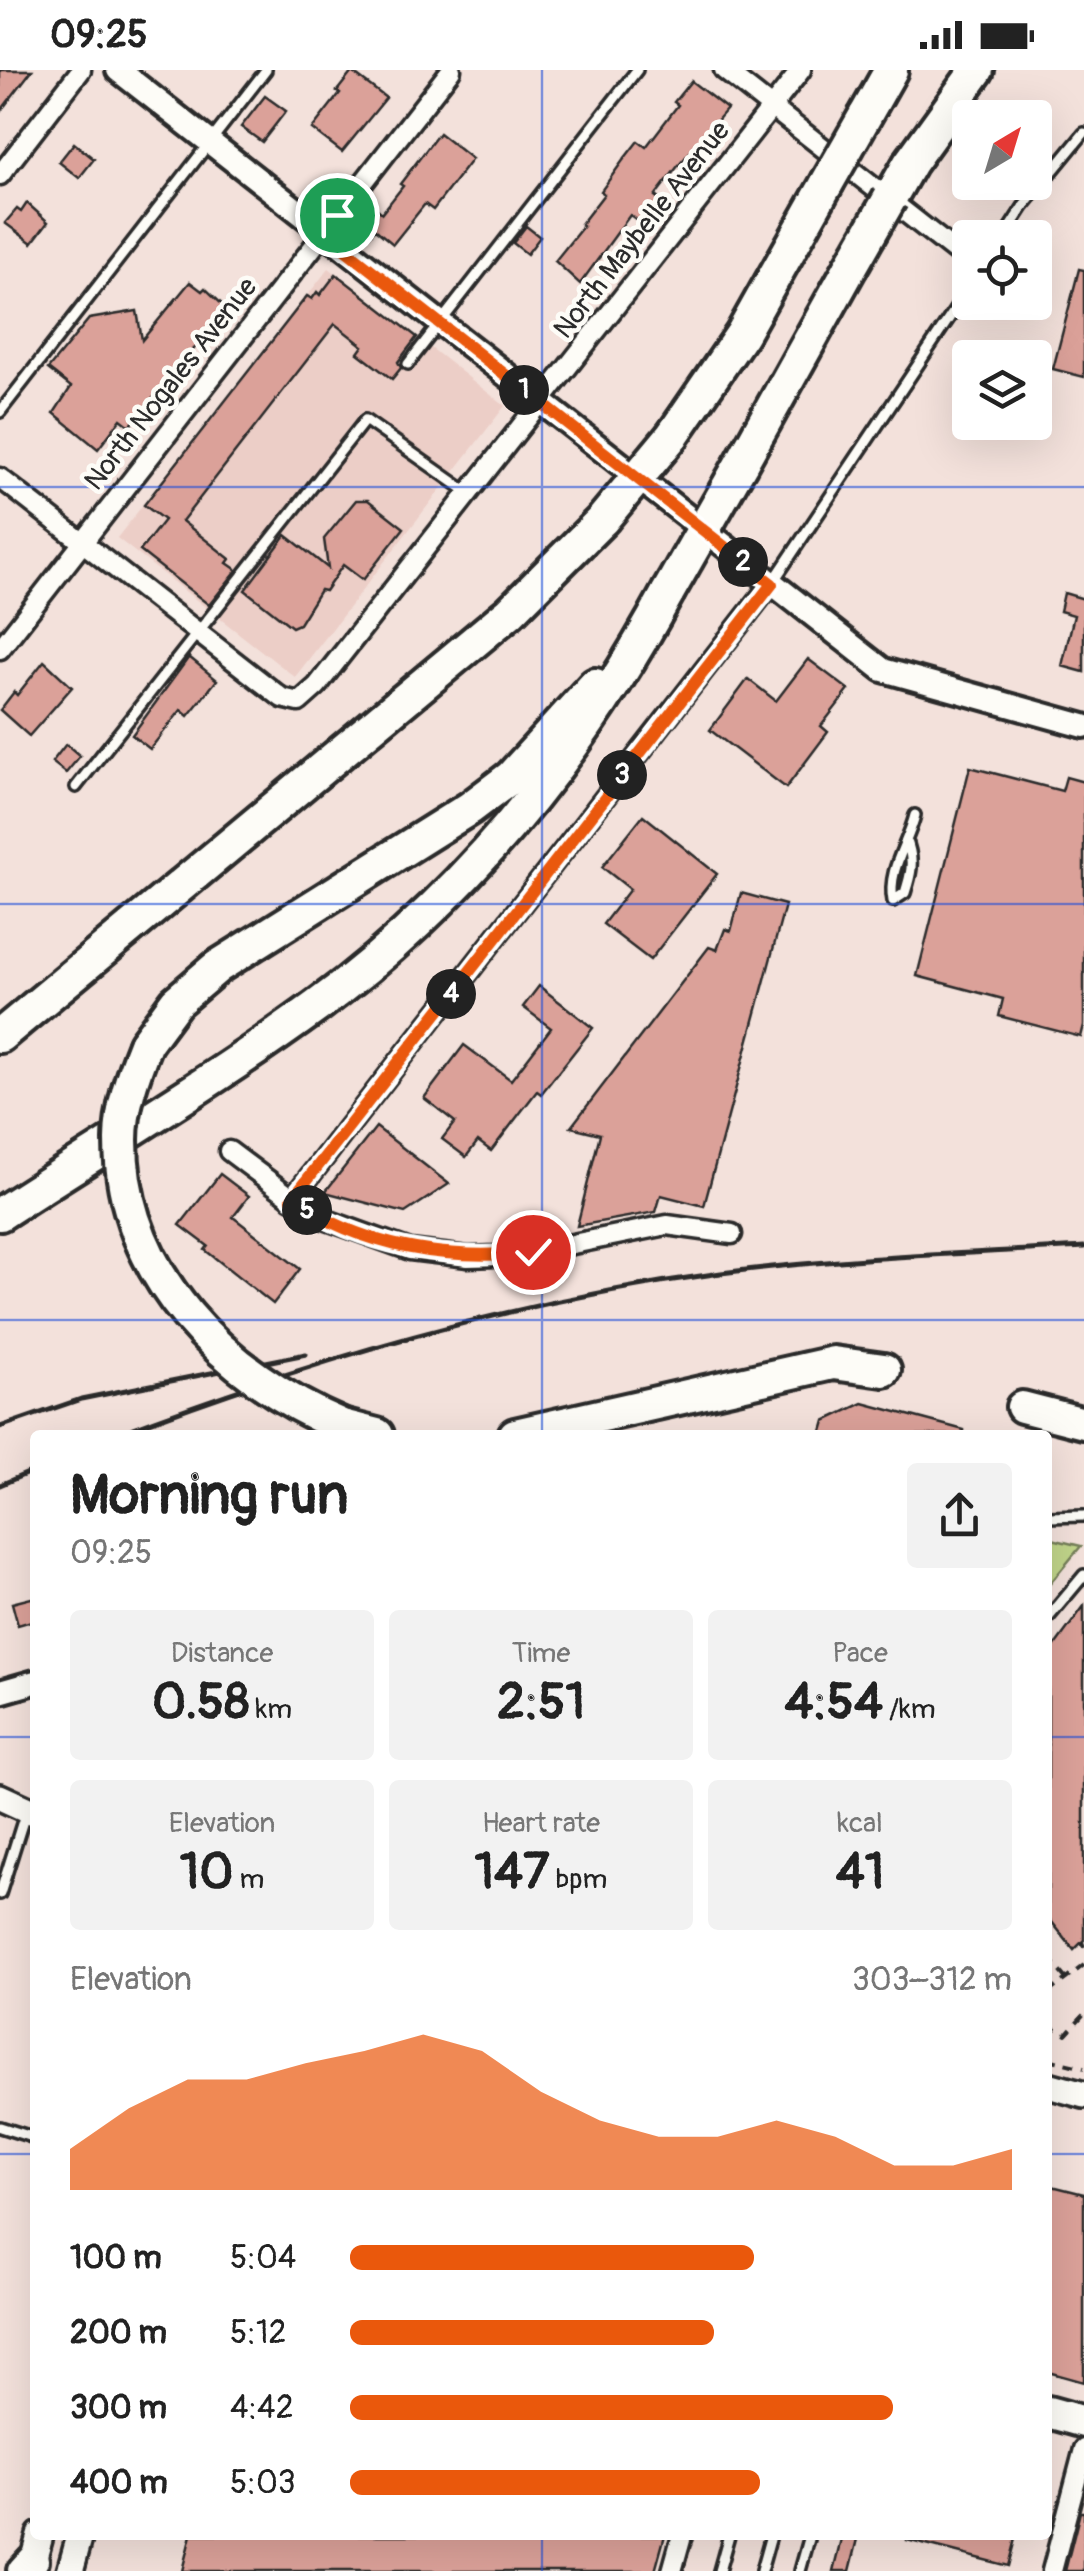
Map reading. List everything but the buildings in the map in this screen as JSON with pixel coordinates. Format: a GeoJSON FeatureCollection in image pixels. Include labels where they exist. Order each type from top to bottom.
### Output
{"type":"FeatureCollection","features":[{"type":"Feature","properties":{"kind":"highway"},"geometry":{"type":"LineString","coordinates":[[0,1036],[510,612],[604,520],[672,436],[732,350],[891,70]]}},
{"type":"Feature","properties":{"kind":"highway"},"geometry":{"type":"LineString","coordinates":[[0,1214],[318,1005],[418,922],[488,850],[555,770],[615,686],[850,268],[932,132],[977,70]]}},
{"type":"Feature","properties":{"kind":"highway"},"geometry":{"type":"LineString","coordinates":[[932,132],[995,70]]}},
{"type":"Feature","properties":{"kind":"highway"},"geometry":{"type":"LineString","coordinates":[[358,1430],[280,1397],[218,1349],[193,1322],[148,1255],[127,1198],[120,1137],[127,1099],[146,1044],[176,1002],[216,967],[470,808],[511,777],[651,624]]}},
{"type":"Feature","properties":{"kind":"highway"},"geometry":{"type":"LineString","coordinates":[[537,1430],[833,1364],[884,1370]]}},
{"type":"Feature","properties":{"kind":"main road"},"geometry":{"type":"LineString","coordinates":[[1022,1407],[1084,1423]]}},
{"type":"Feature","properties":{"kind":"main road"},"geometry":{"type":"LineString","coordinates":[[0,1797],[30,1811]]}},
{"type":"Feature","properties":{"kind":"main road"},"geometry":{"type":"LineString","coordinates":[[1052,2086],[1084,2094]]}},
{"type":"Feature","properties":{"kind":"main road"},"geometry":{"type":"LineString","coordinates":[[1052,2413],[1084,2422]]}},
{"type":"Feature","properties":{"kind":"main road"},"geometry":{"type":"LineString","coordinates":[[70,2571],[79,2540]]}},
{"type":"Feature","properties":{"kind":"street"},"geometry":{"type":"LineString","coordinates":[[0,175],[81,70]]}},
{"type":"Feature","properties":{"kind":"street"},"geometry":{"type":"LineString","coordinates":[[118,70],[883,670],[1084,726]]}},
{"type":"Feature","properties":{"kind":"street","name":"North Nogales Avenue"},"geometry":{"type":"LineString","coordinates":[[0,649],[450,70]]}},
{"type":"Feature","properties":{"kind":"street"},"geometry":{"type":"LineString","coordinates":[[724,70],[952,249]]}},
{"type":"Feature","properties":{"kind":"street","name":"North Maybelle Avenue"},"geometry":{"type":"LineString","coordinates":[[198,631],[282,698],[299,702],[317,686],[801,70]]}},
{"type":"Feature","properties":{"kind":"street"},"geometry":{"type":"LineString","coordinates":[[0,478],[198,631]]}},
{"type":"Feature","properties":{"kind":"street"},"geometry":{"type":"LineString","coordinates":[[292,1199],[772,584]]}},
{"type":"Feature","properties":{"kind":"street"},"geometry":{"type":"LineString","coordinates":[[229,1152],[316,1216],[410,1250],[468,1257],[533,1252],[667,1225],[732,1234]]}},
{"type":"Feature","properties":{"kind":"street"},"geometry":{"type":"LineString","coordinates":[[0,1692],[30,1683]]}},
{"type":"Feature","properties":{"kind":"street"},"geometry":{"type":"LineString","coordinates":[[1052,2571],[1084,2448]]}},
{"type":"Feature","properties":{"kind":"street"},"geometry":{"type":"LineString","coordinates":[[672,2571],[681,2540]]}},
{"type":"Feature","properties":{"kind":"lane"},"geometry":{"type":"LineString","coordinates":[[0,412],[266,70]]}},
{"type":"Feature","properties":{"kind":"lane"},"geometry":{"type":"LineString","coordinates":[[408,364],[637,70]]}},
{"type":"Feature","properties":{"kind":"lane"},"geometry":{"type":"LineString","coordinates":[[1015,220],[1084,133]]}},
{"type":"Feature","properties":{"kind":"lane"},"geometry":{"type":"LineString","coordinates":[[772,584],[952,315]]}},
{"type":"Feature","properties":{"kind":"lane"},"geometry":{"type":"LineString","coordinates":[[76,787],[365,420],[470,494]]}},
{"type":"Feature","properties":{"kind":"lane"},"geometry":{"type":"LineString","coordinates":[[908,844],[914,863],[906,893],[893,901],[890,887],[915,815]]}},
{"type":"Feature","properties":{"kind":"lane"},"geometry":{"type":"LineString","coordinates":[[1052,1518],[1084,1516]]}},
{"type":"Feature","properties":{"kind":"lane"},"geometry":{"type":"LineString","coordinates":[[1052,1613],[1084,1575]]}},
{"type":"Feature","properties":{"kind":"lane"},"geometry":{"type":"LineString","coordinates":[[0,1894],[30,1814]]}},
{"type":"Feature","properties":{"kind":"lane"},"geometry":{"type":"LineString","coordinates":[[0,2126],[30,2136]]}},
{"type":"Feature","properties":{"kind":"lane"},"geometry":{"type":"LineString","coordinates":[[719,2571],[728,2540]]}},
{"type":"Feature","properties":{"kind":"lane"},"geometry":{"type":"LineString","coordinates":[[761,2571],[770,2540]]}},
{"type":"Feature","properties":{"kind":"lane"},"geometry":{"type":"LineString","coordinates":[[800,2571],[809,2540]]}},
{"type":"Feature","properties":{"kind":"path"},"geometry":{"type":"LineString","coordinates":[[1052,1963],[1066,1979]]}},
{"type":"Feature","properties":{"kind":"path"},"geometry":{"type":"LineString","coordinates":[[1052,1990],[1084,1965]]}},
{"type":"Feature","properties":{"kind":"path"},"geometry":{"type":"LineString","coordinates":[[1052,2026],[1066,2034],[1084,2014]]}},
{"type":"Feature","properties":{"kind":"path"},"geometry":{"type":"LineString","coordinates":[[1052,2060],[1084,2068]]}},
{"type":"Feature","properties":{"kind":"shaded area"},"geometry":{"type":"Polygon","coordinates":[[[329,268],[505,406],[295,677],[117,538],[329,268]]]}},
{"type":"Feature","properties":{"kind":"green space"},"geometry":{"type":"Polygon","coordinates":[[[1052,1539],[1081,1546],[1052,1581],[1052,1539]]]}},
{"type":"Feature","properties":{"kind":"railway"},"geometry":{"type":"LineString","coordinates":[[129,1430],[263,1382],[414,1336],[643,1285],[811,1263],[1084,1247]]}},
{"type":"Feature","properties":{"kind":"railway"},"geometry":{"type":"LineString","coordinates":[[0,1427],[81,1399],[306,1354]]}},
{"type":"Feature","properties":{"kind":"railway"},"geometry":{"type":"LineString","coordinates":[[0,1485],[30,1472]]}},
{"type":"Feature","properties":{"kind":"route"},"geometry":{"type":"LineString","coordinates":[[337,215],[323,232],[772,584],[292,1199],[339,1226],[410,1250],[468,1257],[533,1252]]}}]}
